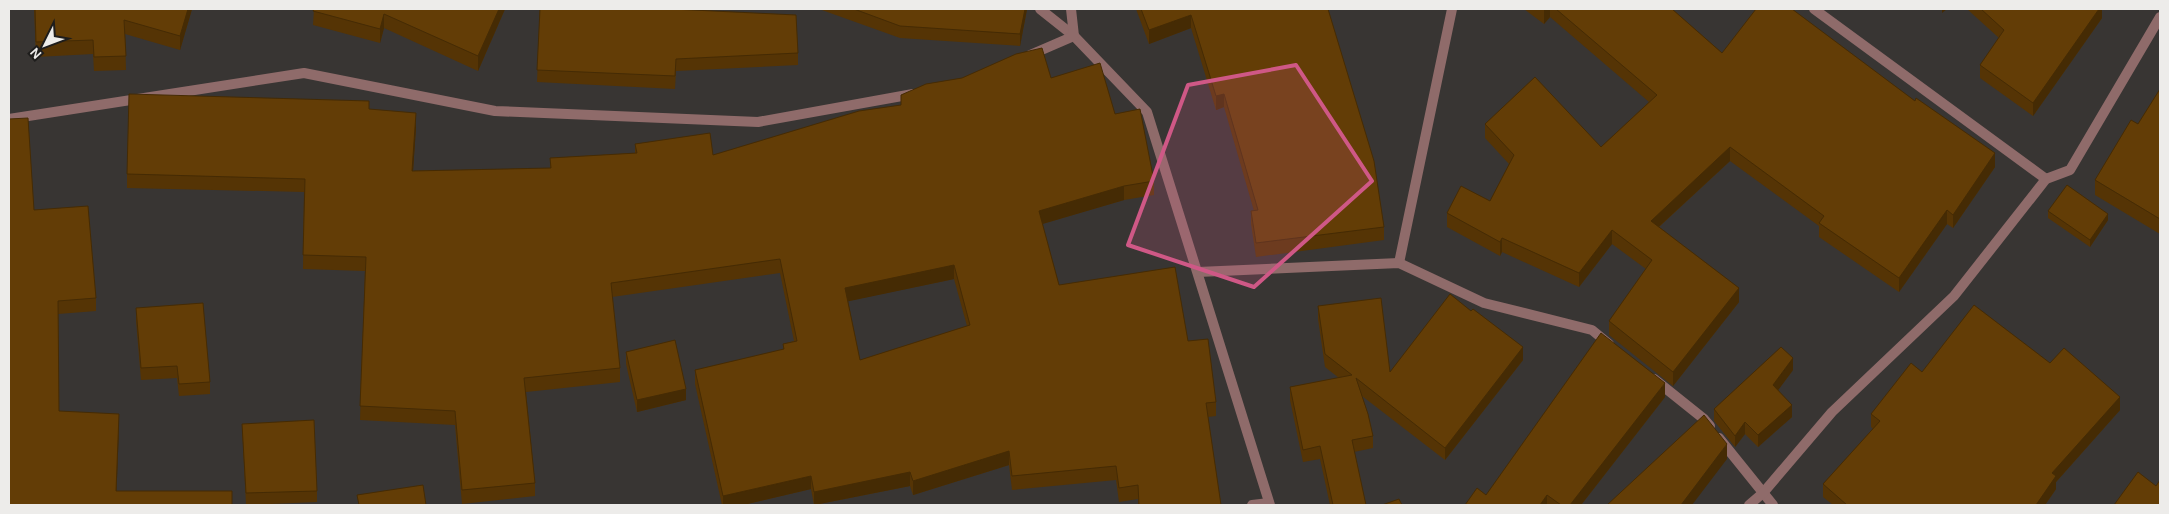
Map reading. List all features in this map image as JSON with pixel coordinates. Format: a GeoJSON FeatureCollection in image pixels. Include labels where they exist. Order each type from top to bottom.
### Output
{"type":"FeatureCollection","features":[{"type":"Feature","properties":{"kind":"street"},"geometry":{"type":"LineString","coordinates":[[1040,9],[1074,36],[1147,112],[1269,504],[1252,505]]}},
{"type":"Feature","properties":{"kind":"street"},"geometry":{"type":"LineString","coordinates":[[1071,9],[1074,36]]}},
{"type":"Feature","properties":{"kind":"street"},"geometry":{"type":"LineString","coordinates":[[1399,263],[1452,9]]}},
{"type":"Feature","properties":{"kind":"street"},"geometry":{"type":"LineString","coordinates":[[1814,9],[2046,179]]}},
{"type":"Feature","properties":{"kind":"street"},"geometry":{"type":"LineString","coordinates":[[1749,505],[1763,493],[1832,412],[1954,296],[2046,179],[2070,170],[2160,17]]}},
{"type":"Feature","properties":{"kind":"street"},"geometry":{"type":"LineString","coordinates":[[1021,59],[1074,36]]}},
{"type":"Feature","properties":{"kind":"street"},"geometry":{"type":"LineString","coordinates":[[9,119],[304,73],[495,111],[758,122],[921,92]]}},
{"type":"Feature","properties":{"kind":"street"},"geometry":{"type":"LineString","coordinates":[[1198,272],[1399,263],[1484,303],[1592,330],[1615,348]]}},
{"type":"Feature","properties":{"kind":"street"},"geometry":{"type":"LineString","coordinates":[[1645,372],[1704,419],[1773,505]]}},
{"type":"Feature","properties":{"kind":"highlighted area"},"geometry":{"type":"Polygon","coordinates":[[[1296,65],[1372,181],[1254,287],[1128,245],[1188,85],[1296,65]]]}},
{"type":"Feature","properties":{"kind":"building"},"geometry":{"type":"Polygon","coordinates":[[[35,9],[188,9],[180,36],[124,20],[126,56],[94,57],[93,40],[36,42],[35,9]]]}},
{"type":"Feature","properties":{"kind":"building"},"geometry":{"type":"Polygon","coordinates":[[[314,9],[499,9],[478,56],[384,14],[380,29],[313,11],[314,9]]]}},
{"type":"Feature","properties":{"kind":"building"},"geometry":{"type":"Polygon","coordinates":[[[540,9],[672,9],[796,15],[798,53],[676,59],[675,76],[537,70],[540,9]]]}},
{"type":"Feature","properties":{"kind":"building"},"geometry":{"type":"Polygon","coordinates":[[[854,9],[1025,9],[1020,34],[900,26],[854,9]]]}},
{"type":"Feature","properties":{"kind":"building"},"geometry":{"type":"Polygon","coordinates":[[[1141,9],[1328,9],[1374,161],[1384,227],[1256,243],[1251,211],[1258,210],[1224,94],[1216,96],[1191,15],[1149,30],[1141,9]]]}},
{"type":"Feature","properties":{"kind":"building"},"geometry":{"type":"Polygon","coordinates":[[[1556,9],[1672,9],[1722,53],[1756,9],[1792,9],[1915,101],[1916,98],[1995,153],[1953,215],[1947,210],[1899,278],[1819,223],[1824,216],[1730,147],[1651,221],[1739,288],[1673,372],[1609,321],[1652,260],[1612,230],[1579,273],[1502,238],[1500,242],[1447,213],[1461,186],[1490,201],[1514,155],[1485,124],[1535,77],[1601,147],[1657,95],[1556,9]]]}},
{"type":"Feature","properties":{"kind":"building"},"geometry":{"type":"Polygon","coordinates":[[[1981,9],[2099,9],[2033,103],[1980,65],[2004,30],[1981,9]]]}},
{"type":"Feature","properties":{"kind":"building"},"geometry":{"type":"Polygon","coordinates":[[[1042,48],[1051,78],[1100,63],[1115,114],[1140,109],[1154,181],[1124,186],[1039,211],[1059,285],[1175,267],[1188,341],[1208,339],[1216,402],[1206,403],[1221,505],[1139,505],[1138,485],[1119,488],[1116,466],[1012,476],[1009,451],[913,481],[910,472],[814,492],[811,476],[723,496],[695,370],[784,349],[783,344],[797,341],[780,259],[611,283],[620,368],[524,378],[535,483],[462,490],[455,411],[360,406],[366,257],[303,255],[305,179],[127,174],[129,94],[369,101],[369,109],[416,113],[412,171],[551,168],[550,158],[637,153],[635,144],[710,133],[713,155],[859,111],[901,105],[901,95],[926,84],[962,78],[1016,54],[1042,48]],[[954,265],[845,288],[860,360],[970,325],[954,265]]]}},
{"type":"Feature","properties":{"kind":"building"},"geometry":{"type":"Polygon","coordinates":[[[2160,89],[2160,219],[2095,180],[2131,120],[2138,124],[2160,89]]]}},
{"type":"Feature","properties":{"kind":"building"},"geometry":{"type":"Polygon","coordinates":[[[28,118],[34,210],[88,206],[96,298],[58,301],[59,411],[119,414],[116,491],[232,491],[232,505],[9,505],[9,119],[28,118]]]}},
{"type":"Feature","properties":{"kind":"building"},"geometry":{"type":"Polygon","coordinates":[[[2067,185],[2108,214],[2090,240],[2048,211],[2067,185]]]}},
{"type":"Feature","properties":{"kind":"building"},"geometry":{"type":"Polygon","coordinates":[[[1450,294],[1523,347],[1445,448],[1356,378],[1373,436],[1352,440],[1366,505],[1333,505],[1320,446],[1303,450],[1290,387],[1352,375],[1325,354],[1318,306],[1381,298],[1390,372],[1450,294]]]}},
{"type":"Feature","properties":{"kind":"building"},"geometry":{"type":"Polygon","coordinates":[[[203,303],[210,382],[179,384],[177,366],[141,368],[136,308],[203,303]]]}},
{"type":"Feature","properties":{"kind":"building"},"geometry":{"type":"Polygon","coordinates":[[[1974,305],[2050,363],[2064,348],[2120,397],[2052,473],[2056,476],[2036,505],[1847,505],[1823,484],[1880,421],[1871,414],[1911,363],[1922,372],[1974,305]]]}},
{"type":"Feature","properties":{"kind":"building"},"geometry":{"type":"Polygon","coordinates":[[[1601,333],[1665,383],[1570,505],[1561,505],[1547,495],[1540,505],[1465,505],[1477,488],[1486,495],[1601,333]]]}},
{"type":"Feature","properties":{"kind":"building"},"geometry":{"type":"Polygon","coordinates":[[[675,340],[686,389],[637,400],[626,352],[675,340]]]}},
{"type":"Feature","properties":{"kind":"building"},"geometry":{"type":"Polygon","coordinates":[[[1781,347],[1793,358],[1773,385],[1792,405],[1758,435],[1745,422],[1735,436],[1714,409],[1781,347]]]}},
{"type":"Feature","properties":{"kind":"building"},"geometry":{"type":"Polygon","coordinates":[[[1704,415],[1727,444],[1681,505],[1607,505],[1704,415]]]}},
{"type":"Feature","properties":{"kind":"building"},"geometry":{"type":"Polygon","coordinates":[[[314,420],[317,491],[246,493],[242,424],[314,420]]]}},
{"type":"Feature","properties":{"kind":"building"},"geometry":{"type":"Polygon","coordinates":[[[2138,472],[2156,486],[2160,480],[2160,505],[2114,505],[2138,472]]]}},
{"type":"Feature","properties":{"kind":"building"},"geometry":{"type":"Polygon","coordinates":[[[423,485],[426,505],[359,505],[357,495],[423,485]]]}},
{"type":"Feature","properties":{"kind":"building"},"geometry":{"type":"Polygon","coordinates":[[[1399,499],[1402,505],[1382,505],[1399,499]]]}}]}
